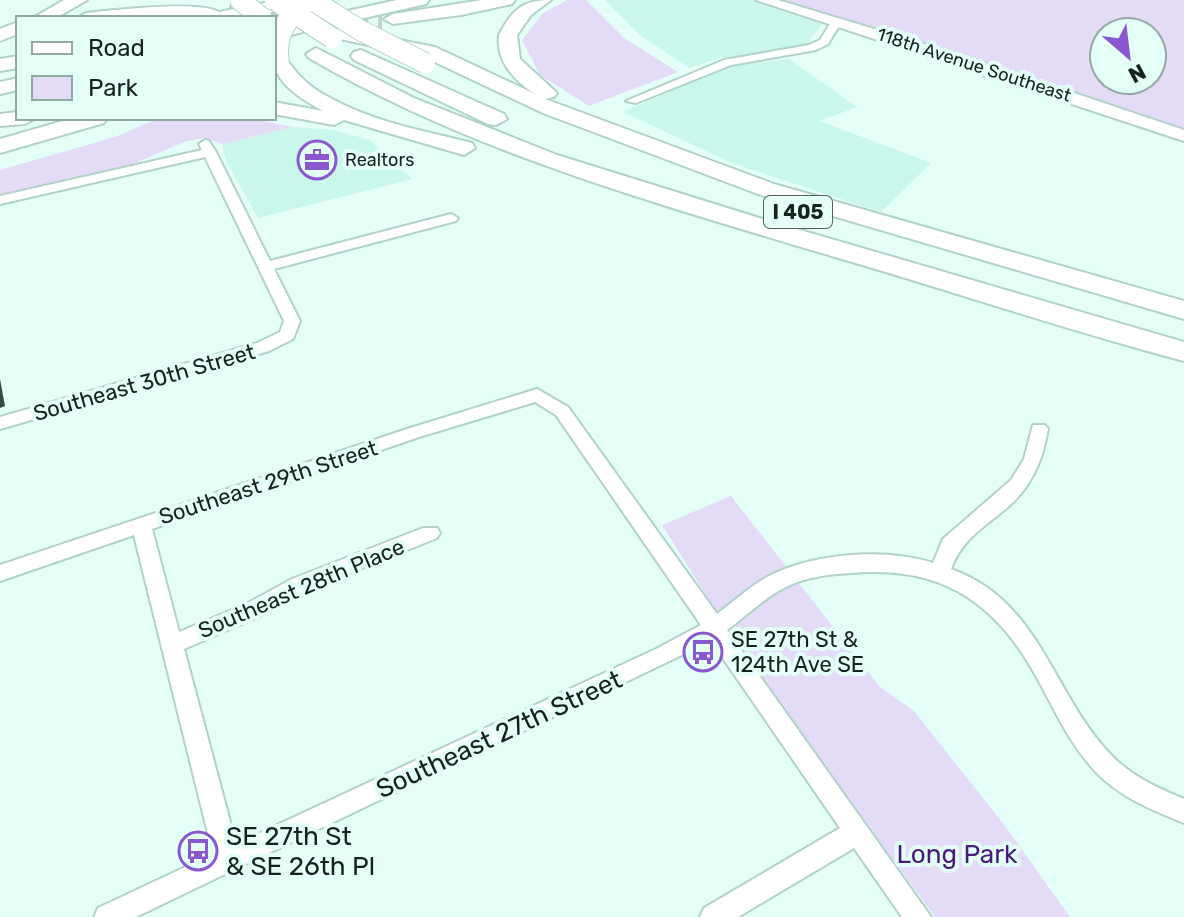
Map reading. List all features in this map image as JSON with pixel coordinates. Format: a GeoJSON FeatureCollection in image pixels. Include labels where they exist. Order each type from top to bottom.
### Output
{"type":"FeatureCollection","features":[{"type":"Feature","properties":{"kind":"highway"},"geometry":{"type":"LineString","coordinates":[[46,16],[78,0]]}},
{"type":"Feature","properties":{"kind":"highway"},"geometry":{"type":"LineString","coordinates":[[264,16],[278,0],[361,56],[501,122],[823,246]]}},
{"type":"Feature","properties":{"kind":"highway"},"geometry":{"type":"LineString","coordinates":[[107,16],[309,0]]}},
{"type":"Feature","properties":{"kind":"highway"},"geometry":{"type":"LineString","coordinates":[[309,0],[290,16],[278,37],[276,52],[298,88],[342,111],[595,188]]}},
{"type":"Feature","properties":{"kind":"highway","name":"I 405"},"geometry":{"type":"LineString","coordinates":[[309,0],[360,30],[513,106],[650,164],[752,199],[1184,328]]}},
{"type":"Feature","properties":{"kind":"highway"},"geometry":{"type":"LineString","coordinates":[[271,16],[343,0]]}},
{"type":"Feature","properties":{"kind":"highway"},"geometry":{"type":"LineString","coordinates":[[382,20],[452,12],[506,0]]}},
{"type":"Feature","properties":{"kind":"highway"},"geometry":{"type":"LineString","coordinates":[[541,0],[515,20],[507,34],[507,55],[522,76],[550,94],[668,154]]}},
{"type":"Feature","properties":{"kind":"highway"},"geometry":{"type":"LineString","coordinates":[[276,52],[412,2]]}},
{"type":"Feature","properties":{"kind":"highway"},"geometry":{"type":"LineString","coordinates":[[276,30],[412,2]]}},
{"type":"Feature","properties":{"kind":"highway"},"geometry":{"type":"LineString","coordinates":[[219,8],[253,16]]}},
{"type":"Feature","properties":{"kind":"highway","name":"I 405"},"geometry":{"type":"LineString","coordinates":[[276,31],[365,84],[445,122],[590,174],[1184,352]]}},
{"type":"Feature","properties":{"kind":"highway"},"geometry":{"type":"LineString","coordinates":[[327,31],[428,51],[550,109],[766,189],[1184,310]]}},
{"type":"Feature","properties":{"kind":"highway"},"geometry":{"type":"LineString","coordinates":[[276,108],[346,122],[744,230],[895,265]]}},
{"type":"Feature","properties":{"kind":"highway"},"geometry":{"type":"LineString","coordinates":[[3,144],[89,120]]}},
{"type":"Feature","properties":{"kind":"street","name":"118th Avenue Southeast"},"geometry":{"type":"LineString","coordinates":[[763,0],[1054,90],[1184,136]]}},
{"type":"Feature","properties":{"kind":"street"},"geometry":{"type":"LineString","coordinates":[[632,101],[728,62],[812,48],[824,42],[837,21]]}},
{"type":"Feature","properties":{"kind":"street"},"geometry":{"type":"LineString","coordinates":[[0,200],[208,148],[266,267],[451,218]]}},
{"type":"Feature","properties":{"kind":"street","name":"Southeast 30th Street"},"geometry":{"type":"LineString","coordinates":[[0,423],[263,347],[287,335],[292,321],[266,267]]}},
{"type":"Feature","properties":{"kind":"street","name":"Southeast 29th Street"},"geometry":{"type":"LineString","coordinates":[[0,573],[507,402],[537,395],[562,411],[714,628]]}},
{"type":"Feature","properties":{"kind":"street"},"geometry":{"type":"LineString","coordinates":[[940,571],[950,544],[1018,485],[1027,473],[1039,429]]}},
{"type":"Feature","properties":{"kind":"street"},"geometry":{"type":"LineString","coordinates":[[141,524],[228,863]]}},
{"type":"Feature","properties":{"kind":"street","name":"Southeast 28th Place"},"geometry":{"type":"LineString","coordinates":[[173,644],[253,610],[299,585],[430,533]]}},
{"type":"Feature","properties":{"kind":"street","name":"Southeast 27th Street"},"geometry":{"type":"LineString","coordinates":[[107,917],[228,863],[664,656],[714,628],[764,589],[804,571],[889,562],[940,571],[979,593],[1014,625],[1039,663],[1072,726],[1104,764],[1140,792],[1184,811]]}},
{"type":"Feature","properties":{"kind":"street"},"geometry":{"type":"LineString","coordinates":[[714,628],[918,917]]}},
{"type":"Feature","properties":{"kind":"street"},"geometry":{"type":"LineString","coordinates":[[713,917],[858,832]]}},
{"type":"Feature","properties":{"kind":"shaded area"},"geometry":{"type":"Polygon","coordinates":[[[605,0],[752,0],[822,24],[805,46],[719,58],[689,68],[641,36],[605,0]]]}},
{"type":"Feature","properties":{"kind":"shaded area"},"geometry":{"type":"Polygon","coordinates":[[[789,59],[857,107],[820,121],[931,163],[881,212],[734,164],[623,112],[729,66],[789,59]]]}},
{"type":"Feature","properties":{"kind":"shaded area"},"geometry":{"type":"Polygon","coordinates":[[[293,127],[334,130],[370,140],[412,179],[258,218],[226,161],[222,144],[293,127]]]}},
{"type":"Feature","properties":{"kind":"green space"},"geometry":{"type":"Polygon","coordinates":[[[567,0],[586,0],[624,38],[678,72],[589,106],[540,75],[522,40],[543,13],[567,0]]]}},
{"type":"Feature","properties":{"kind":"green space"},"geometry":{"type":"Polygon","coordinates":[[[780,0],[1184,0],[1184,132],[1035,80],[780,0]]]}},
{"type":"Feature","properties":{"kind":"green space"},"geometry":{"type":"Polygon","coordinates":[[[154,120],[259,120],[293,127],[222,144],[206,138],[187,141],[116,171],[0,197],[0,170],[115,137],[154,120]]]}},
{"type":"Feature","properties":{"kind":"green space","name":"Long Park"},"geometry":{"type":"Polygon","coordinates":[[[731,496],[880,687],[914,711],[1006,827],[1070,917],[935,917],[742,653],[662,525],[731,496]]]}},
{"type":"Feature","properties":{"kind":"tunnel"},"geometry":{"type":"LineString","coordinates":[[229,9],[307,20],[382,20]]}},
{"type":"Feature","properties":{"kind":"place","name":"Realtors"},"geometry":{"type":"Point","coordinates":[317,160]}},
{"type":"Feature","properties":{"kind":"place","name":"SE 27th St & 124th Ave SE"},"geometry":{"type":"Point","coordinates":[703,652]}},
{"type":"Feature","properties":{"kind":"place","name":"SE 27th St & SE 26th Pl"},"geometry":{"type":"Point","coordinates":[198,851]}}]}
